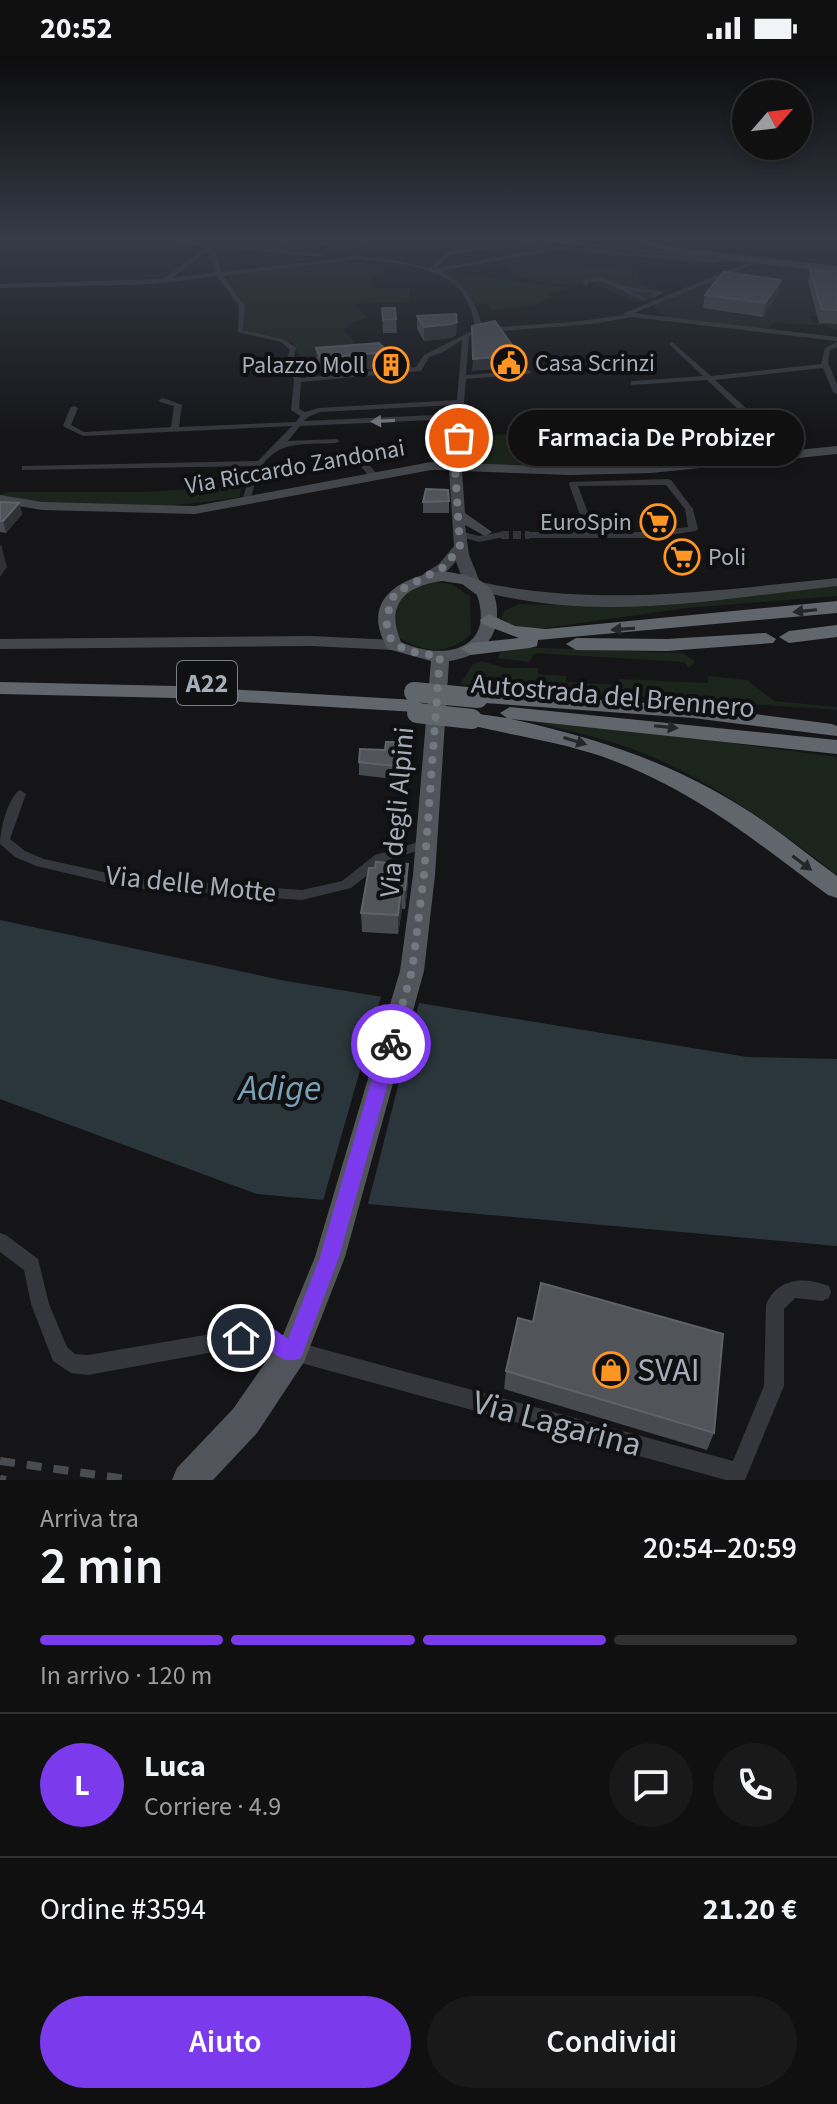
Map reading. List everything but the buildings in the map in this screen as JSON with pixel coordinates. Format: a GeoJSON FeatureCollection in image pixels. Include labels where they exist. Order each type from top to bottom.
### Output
{"type":"FeatureCollection","features":[{"type":"Feature","properties":{"kind":"highway"},"geometry":{"type":"LineString","coordinates":[[489,615],[511,631],[546,635],[837,607]]}},
{"type":"Feature","properties":{"kind":"highway"},"geometry":{"type":"LineString","coordinates":[[789,637],[837,631]]}},
{"type":"Feature","properties":{"kind":"highway"},"geometry":{"type":"LineString","coordinates":[[471,649],[528,642],[624,647],[766,639]]}},
{"type":"Feature","properties":{"kind":"highway","name":"A22"},"geometry":{"type":"LineString","coordinates":[[0,676],[416,704]]}},
{"type":"Feature","properties":{"kind":"highway","name":"A22"},"geometry":{"type":"LineString","coordinates":[[0,688],[416,704]]}},
{"type":"Feature","properties":{"kind":"highway"},"geometry":{"type":"LineString","coordinates":[[416,704],[476,709],[672,776],[736,813],[837,889]]}},
{"type":"Feature","properties":{"kind":"highway","name":"Autostrada del Brennero"},"geometry":{"type":"LineString","coordinates":[[476,709],[693,712],[837,732]]}},
{"type":"Feature","properties":{"kind":"highway","name":"Autostrada del Brennero"},"geometry":{"type":"LineString","coordinates":[[476,709],[837,747]]}},
{"type":"Feature","properties":{"kind":"highway"},"geometry":{"type":"LineString","coordinates":[[693,712],[837,725]]}},
{"type":"Feature","properties":{"kind":"main road","name":"Via Riccardo Zandonai"},"geometry":{"type":"LineString","coordinates":[[0,499],[42,506],[195,510],[368,474],[431,466],[621,470],[772,457],[837,442]]}},
{"type":"Feature","properties":{"kind":"main road"},"geometry":{"type":"LineString","coordinates":[[0,644],[311,641],[394,645],[412,653],[440,656],[471,649],[485,634],[489,615],[488,598],[463,566],[455,466]]}},
{"type":"Feature","properties":{"kind":"main road"},"geometry":{"type":"LineString","coordinates":[[428,577],[444,567],[460,544],[492,535],[458,514]]}},
{"type":"Feature","properties":{"kind":"main road"},"geometry":{"type":"LineString","coordinates":[[394,645],[386,624],[395,593],[412,581],[428,577],[442,576],[539,599],[608,603],[837,582]]}},
{"type":"Feature","properties":{"kind":"main road"},"geometry":{"type":"LineString","coordinates":[[489,615],[504,604],[539,599]]}},
{"type":"Feature","properties":{"kind":"main road"},"geometry":{"type":"LineString","coordinates":[[311,641],[361,636],[386,624]]}},
{"type":"Feature","properties":{"kind":"main road","name":"Via degli Alpini"},"geometry":{"type":"LineString","coordinates":[[189,1480],[228,1441],[265,1395],[293,1351],[330,1257],[412,971],[440,656]]}},
{"type":"Feature","properties":{"kind":"street"},"geometry":{"type":"LineString","coordinates":[[240,303],[240,331],[290,344],[294,349],[291,356],[298,380],[295,410],[305,415]]}},
{"type":"Feature","properties":{"kind":"street"},"geometry":{"type":"LineString","coordinates":[[469,303],[480,330]]}},
{"type":"Feature","properties":{"kind":"street"},"geometry":{"type":"LineString","coordinates":[[630,313],[642,303]]}},
{"type":"Feature","properties":{"kind":"street"},"geometry":{"type":"LineString","coordinates":[[298,380],[418,369],[426,356],[447,351],[466,336],[480,330],[499,331],[630,313],[655,319],[837,342]]}},
{"type":"Feature","properties":{"kind":"street"},"geometry":{"type":"LineString","coordinates":[[499,331],[506,341]]}},
{"type":"Feature","properties":{"kind":"street"},"geometry":{"type":"LineString","coordinates":[[455,466],[466,336]]}},
{"type":"Feature","properties":{"kind":"street"},"geometry":{"type":"LineString","coordinates":[[837,342],[827,349],[825,366],[837,392]]}},
{"type":"Feature","properties":{"kind":"street"},"geometry":{"type":"LineString","coordinates":[[621,470],[596,431],[628,424],[741,416],[745,412],[672,344]]}},
{"type":"Feature","properties":{"kind":"street"},"geometry":{"type":"LineString","coordinates":[[463,377],[530,374],[519,361]]}},
{"type":"Feature","properties":{"kind":"street"},"geometry":{"type":"LineString","coordinates":[[634,383],[825,366]]}},
{"type":"Feature","properties":{"kind":"street"},"geometry":{"type":"LineString","coordinates":[[163,400],[178,405],[175,430]]}},
{"type":"Feature","properties":{"kind":"street"},"geometry":{"type":"LineString","coordinates":[[246,501],[255,471],[305,415],[319,410],[461,402]]}},
{"type":"Feature","properties":{"kind":"street"},"geometry":{"type":"LineString","coordinates":[[419,419],[421,404]]}},
{"type":"Feature","properties":{"kind":"street"},"geometry":{"type":"LineString","coordinates":[[74,408],[67,426],[83,434],[461,416]]}},
{"type":"Feature","properties":{"kind":"street"},"geometry":{"type":"LineString","coordinates":[[280,444],[336,441]]}},
{"type":"Feature","properties":{"kind":"street"},"geometry":{"type":"LineString","coordinates":[[359,459],[368,474]]}},
{"type":"Feature","properties":{"kind":"street"},"geometry":{"type":"LineString","coordinates":[[25,468],[262,463]]}},
{"type":"Feature","properties":{"kind":"street"},"geometry":{"type":"LineString","coordinates":[[529,535],[648,535],[693,529],[689,509],[668,482],[573,484],[591,533]]}},
{"type":"Feature","properties":{"kind":"street","name":"Via delle Motte"},"geometry":{"type":"LineString","coordinates":[[20,794],[3,840],[20,854],[41,863],[150,886],[313,895],[346,885],[380,858],[425,844]]}},
{"type":"Feature","properties":{"kind":"street"},"geometry":{"type":"LineString","coordinates":[[0,1241],[32,1265],[50,1334],[60,1354],[71,1363],[119,1360],[258,1335],[270,1336],[276,1346],[293,1351]]}},
{"type":"Feature","properties":{"kind":"street","name":"Via Lagarina"},"geometry":{"type":"LineString","coordinates":[[293,1351],[738,1473],[774,1386],[775,1305],[791,1289],[822,1292]]}},
{"type":"Feature","properties":{"kind":"shaded area"},"geometry":{"type":"Polygon","coordinates":[[[243,303],[370,303],[355,304],[368,318],[353,322],[344,330],[366,356],[300,356],[292,343],[243,329],[243,303]]]}},
{"type":"Feature","properties":{"kind":"shaded area"},"geometry":{"type":"Polygon","coordinates":[[[473,303],[537,303],[491,310],[488,304],[473,303]]]}},
{"type":"Feature","properties":{"kind":"shaded area"},"geometry":{"type":"Polygon","coordinates":[[[814,303],[817,316],[811,316],[812,322],[837,324],[837,330],[822,325],[773,323],[769,330],[670,319],[650,305],[814,303]]]}},
{"type":"Feature","properties":{"kind":"shaded area"},"geometry":{"type":"Polygon","coordinates":[[[546,434],[566,466],[485,464],[468,455],[468,435],[546,434]]]}},
{"type":"Feature","properties":{"kind":"shaded area"},"geometry":{"type":"Polygon","coordinates":[[[241,486],[240,497],[150,506],[59,504],[0,496],[6,492],[142,492],[241,486]]]}},
{"type":"Feature","properties":{"kind":"shaded area"},"geometry":{"type":"Polygon","coordinates":[[[429,581],[451,584],[470,596],[471,634],[444,649],[425,649],[397,636],[396,615],[400,600],[410,589],[429,581]]]}},
{"type":"Feature","properties":{"kind":"shaded area"},"geometry":{"type":"Polygon","coordinates":[[[837,586],[837,596],[687,608],[530,630],[518,630],[501,618],[504,611],[519,604],[617,606],[837,586]]]}},
{"type":"Feature","properties":{"kind":"shaded area"},"geometry":{"type":"Polygon","coordinates":[[[516,647],[683,653],[695,662],[689,668],[684,662],[535,653],[529,662],[498,658],[501,651],[516,647]]]}},
{"type":"Feature","properties":{"kind":"shaded area"},"geometry":{"type":"Polygon","coordinates":[[[482,661],[505,668],[538,668],[538,674],[566,676],[566,682],[619,685],[619,679],[708,683],[708,676],[747,680],[774,701],[837,707],[837,710],[460,684],[473,664],[482,661]]]}},
{"type":"Feature","properties":{"kind":"shaded area"},"geometry":{"type":"Polygon","coordinates":[[[533,722],[639,731],[837,757],[837,875],[745,808],[697,779],[618,744],[533,722]]]}},
{"type":"Feature","properties":{"kind":"water","name":"Adige"},"geometry":{"type":"Polygon","coordinates":[[[0,920],[286,981],[747,1057],[837,1059],[837,1246],[257,1194],[0,1099],[0,920]]]}},
{"type":"Feature","properties":{"kind":"pier"},"geometry":{"type":"Polygon","coordinates":[[[382,993],[420,999],[367,1208],[322,1204],[382,993]]]}},
{"type":"Feature","properties":{"kind":"tunnel"},"geometry":{"type":"LineString","coordinates":[[501,535],[529,535]]}},
{"type":"Feature","properties":{"kind":"railway"},"geometry":{"type":"LineString","coordinates":[[0,1461],[133,1480]]}},
{"type":"Feature","properties":{"kind":"railway"},"geometry":{"type":"LineString","coordinates":[[0,1479],[6,1480]]}},
{"type":"Feature","properties":{"kind":"way so far"},"geometry":{"type":"LineString","coordinates":[[391,1044],[412,971],[424,875],[440,656],[400,649],[388,635],[386,624],[395,593],[412,581],[428,577],[444,567],[460,547],[455,466],[459,438]]}},
{"type":"Feature","properties":{"kind":"place","name":"Casa Scrinzi"},"geometry":{"type":"Point","coordinates":[509,363]}},
{"type":"Feature","properties":{"kind":"place","name":"Palazzo Moll"},"geometry":{"type":"Point","coordinates":[391,365]}},
{"type":"Feature","properties":{"kind":"place","name":"Farmacia De Probizer"},"geometry":{"type":"Point","coordinates":[459,438]}},
{"type":"Feature","properties":{"kind":"place","name":"EuroSpin"},"geometry":{"type":"Point","coordinates":[658,522]}},
{"type":"Feature","properties":{"kind":"place","name":"Poli"},"geometry":{"type":"Point","coordinates":[682,557]}},
{"type":"Feature","properties":{"kind":"place","name":"SVAI"},"geometry":{"type":"Point","coordinates":[611,1370]}},
{"type":"Feature","properties":{"kind":"route"},"geometry":{"type":"LineString","coordinates":[[241,1338],[270,1336],[276,1346],[293,1351],[330,1257],[391,1044]]}}]}
